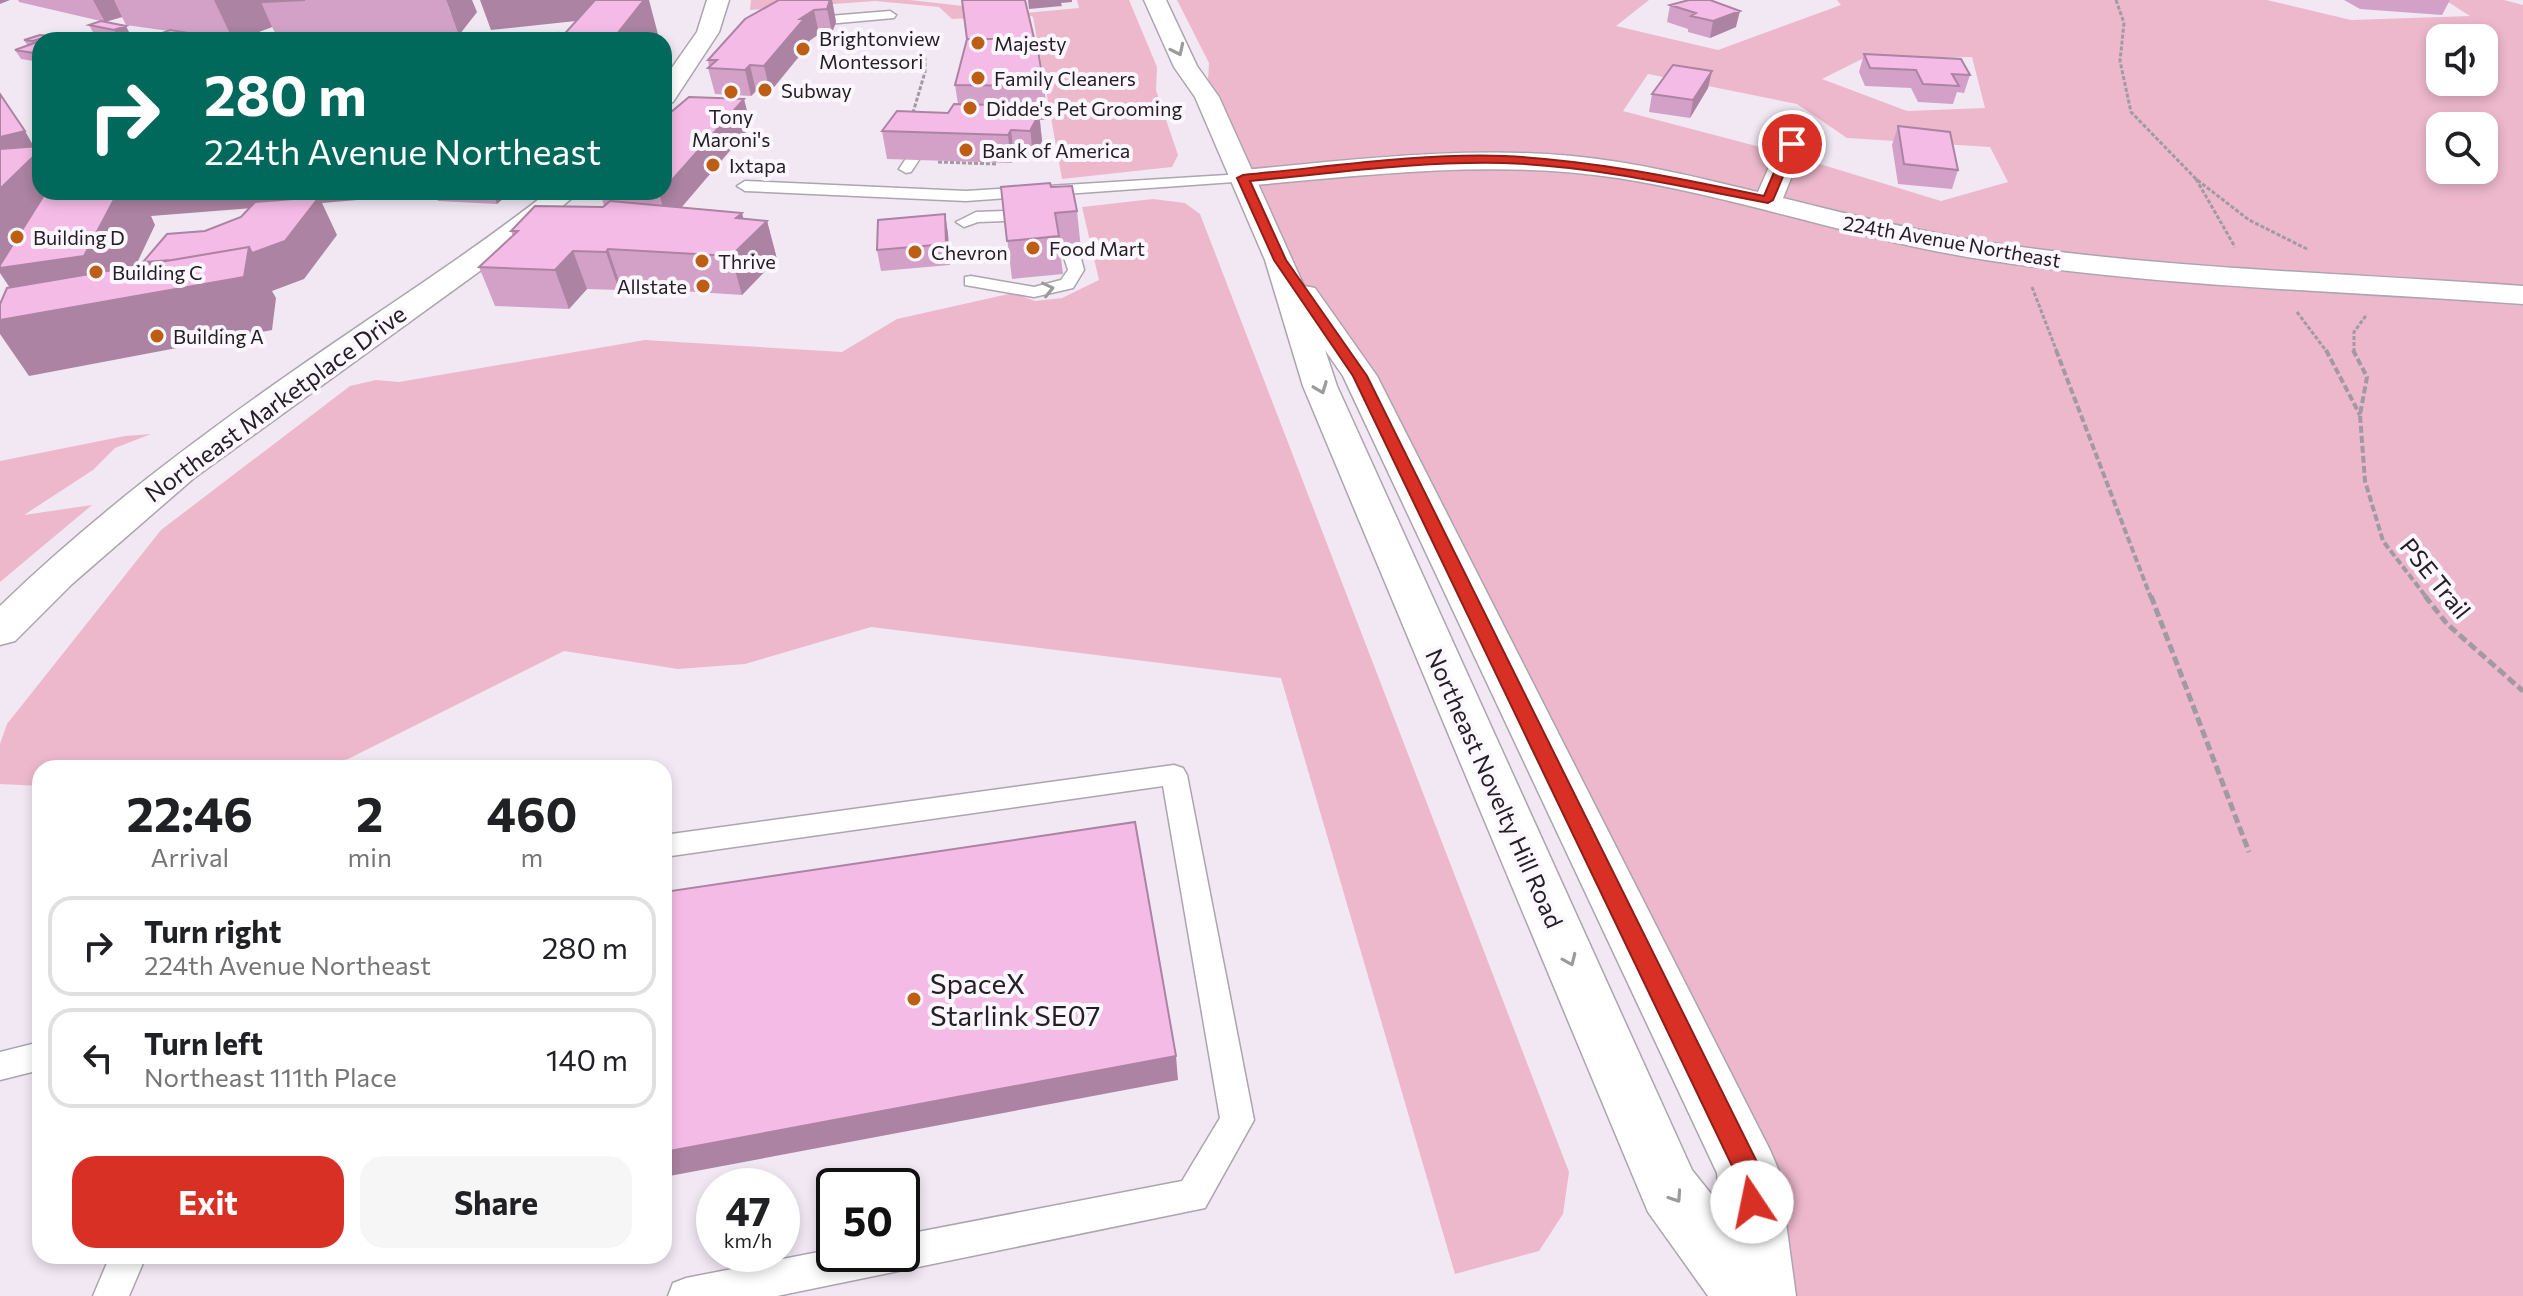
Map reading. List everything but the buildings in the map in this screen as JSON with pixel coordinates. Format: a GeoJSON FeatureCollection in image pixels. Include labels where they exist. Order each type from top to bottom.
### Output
{"type":"FeatureCollection","features":[{"type":"Feature","properties":{"kind":"main road"},"geometry":{"type":"LineString","coordinates":[[672,85],[708,32],[718,0]]}},
{"type":"Feature","properties":{"kind":"main road","name":"Northeast Novelty Hill Road"},"geometry":{"type":"LineString","coordinates":[[1155,0],[1186,67],[1207,97],[1280,260],[1320,386],[1670,1191],[1749,1296]]}},
{"type":"Feature","properties":{"kind":"main road","name":"Northeast Novelty Hill Road"},"geometry":{"type":"LineString","coordinates":[[1177,0],[1209,63],[1207,97]]}},
{"type":"Feature","properties":{"kind":"main road"},"geometry":{"type":"LineString","coordinates":[[1768,200],[1792,144],[1788,131]]}},
{"type":"Feature","properties":{"kind":"main road","name":"224th Avenue Northeast"},"geometry":{"type":"LineString","coordinates":[[1243,178],[1437,161],[1504,160],[1618,170],[1768,200],[1832,220],[1905,237],[2020,256],[2523,295]]}},
{"type":"Feature","properties":{"kind":"main road","name":"Northeast Marketplace Drive"},"geometry":{"type":"LineString","coordinates":[[0,631],[49,580],[143,497],[510,236],[555,200]]}},
{"type":"Feature","properties":{"kind":"main road","name":"Northeast Novelty Hill Road"},"geometry":{"type":"LineString","coordinates":[[1280,260],[1360,376],[1748,1171],[1763,1296]]}},
{"type":"Feature","properties":{"kind":"lane"},"geometry":{"type":"LineString","coordinates":[[791,22],[890,15]]}},
{"type":"Feature","properties":{"kind":"lane"},"geometry":{"type":"LineString","coordinates":[[745,186],[966,196],[1243,178]]}},
{"type":"Feature","properties":{"kind":"lane"},"geometry":{"type":"LineString","coordinates":[[964,222],[976,217],[1056,214],[1064,224],[1076,270],[1067,284],[1034,292],[971,281]]}},
{"type":"Feature","properties":{"kind":"lane"},"geometry":{"type":"LineString","coordinates":[[672,845],[1174,775],[1237,1120],[1193,1196],[920,1250]]}},
{"type":"Feature","properties":{"kind":"lane"},"geometry":{"type":"LineString","coordinates":[[0,1066],[32,1058]]}},
{"type":"Feature","properties":{"kind":"lane"},"geometry":{"type":"LineString","coordinates":[[111,1296],[125,1264]]}},
{"type":"Feature","properties":{"kind":"lane"},"geometry":{"type":"LineString","coordinates":[[686,1296],[816,1270]]}},
{"type":"Feature","properties":{"kind":"path"},"geometry":{"type":"LineString","coordinates":[[2116,0],[2124,23],[2120,61],[2131,112],[2196,179]]}},
{"type":"Feature","properties":{"kind":"path"},"geometry":{"type":"LineString","coordinates":[[821,65],[925,59],[925,72],[911,120],[882,160],[910,164],[997,164]]}},
{"type":"Feature","properties":{"kind":"path"},"geometry":{"type":"LineString","coordinates":[[2020,256],[2249,852]]}},
{"type":"Feature","properties":{"kind":"path","name":"PSE Trail"},"geometry":{"type":"LineString","coordinates":[[2360,415],[2365,481],[2383,541],[2447,624],[2523,691]]}},
{"type":"Feature","properties":{"kind":"shaded area"},"geometry":{"type":"Polygon","coordinates":[[[751,0],[910,0],[1025,13],[1079,8],[1077,0],[1129,0],[1157,67],[1156,90],[1178,155],[1172,167],[1062,179],[1033,17],[1029,15],[952,19],[939,7],[875,1],[750,10],[751,0]]]}},
{"type":"Feature","properties":{"kind":"shaded area"},"geometry":{"type":"Polygon","coordinates":[[[1177,0],[1649,0],[1616,26],[1718,50],[1841,5],[1837,0],[2267,0],[2351,20],[2470,16],[2445,0],[2504,0],[2523,5],[2523,1296],[1763,1296],[1748,1171],[1360,376],[1280,260],[1207,97],[1209,63],[1177,0]],[[1972,57],[1862,59],[1822,79],[1907,111],[1985,108],[1972,57]],[[1648,74],[1623,111],[1787,154],[1941,201],[2008,182],[1990,147],[1847,138],[1797,104],[1648,74]]]}},
{"type":"Feature","properties":{"kind":"shaded area"},"geometry":{"type":"Polygon","coordinates":[[[1153,199],[1185,203],[1200,214],[1569,1172],[1563,1214],[1539,1251],[1455,1274],[1281,678],[871,627],[745,664],[678,669],[564,651],[348,759],[32,760],[32,786],[0,784],[0,744],[7,724],[161,530],[350,386],[376,380],[399,382],[645,340],[842,352],[897,319],[1013,293],[1035,301],[1062,298],[1099,280],[1082,207],[1153,199]]]}},
{"type":"Feature","properties":{"kind":"shaded area"},"geometry":{"type":"Polygon","coordinates":[[[151,434],[115,448],[93,470],[24,515],[92,505],[0,582],[0,461],[125,436],[151,434]]]}},
{"type":"Feature","properties":{"kind":"place","name":"Majesty"},"geometry":{"type":"Point","coordinates":[978,43]}},
{"type":"Feature","properties":{"kind":"place","name":"Brightonview Montessori"},"geometry":{"type":"Point","coordinates":[803,49]}},
{"type":"Feature","properties":{"kind":"place","name":"Family Cleaners"},"geometry":{"type":"Point","coordinates":[978,78]}},
{"type":"Feature","properties":{"kind":"place","name":"Subway"},"geometry":{"type":"Point","coordinates":[765,90]}},
{"type":"Feature","properties":{"kind":"place","name":"Tony Maroni's"},"geometry":{"type":"Point","coordinates":[731,92]}},
{"type":"Feature","properties":{"kind":"place","name":"Didde's Pet Grooming"},"geometry":{"type":"Point","coordinates":[970,108]}},
{"type":"Feature","properties":{"kind":"place","name":"Bank of America"},"geometry":{"type":"Point","coordinates":[966,150]}},
{"type":"Feature","properties":{"kind":"place","name":"Ixtapa"},"geometry":{"type":"Point","coordinates":[713,165]}},
{"type":"Feature","properties":{"kind":"place","name":"Building D"},"geometry":{"type":"Point","coordinates":[17,237]}},
{"type":"Feature","properties":{"kind":"place","name":"Food Mart"},"geometry":{"type":"Point","coordinates":[1033,248]}},
{"type":"Feature","properties":{"kind":"place","name":"Chevron"},"geometry":{"type":"Point","coordinates":[915,252]}},
{"type":"Feature","properties":{"kind":"place","name":"Thrive"},"geometry":{"type":"Point","coordinates":[702,261]}},
{"type":"Feature","properties":{"kind":"place","name":"Building C"},"geometry":{"type":"Point","coordinates":[96,272]}},
{"type":"Feature","properties":{"kind":"place","name":"Allstate"},"geometry":{"type":"Point","coordinates":[703,286]}},
{"type":"Feature","properties":{"kind":"place","name":"Building A"},"geometry":{"type":"Point","coordinates":[157,336]}},
{"type":"Feature","properties":{"kind":"place","name":"SpaceX Starlink SE07"},"geometry":{"type":"Point","coordinates":[914,999]}},
{"type":"Feature","properties":{"kind":"route"},"geometry":{"type":"LineString","coordinates":[[1752,1202],[1748,1171],[1360,376],[1280,260],[1243,178],[1437,161],[1504,160],[1618,170],[1768,200],[1792,144]]}}]}
